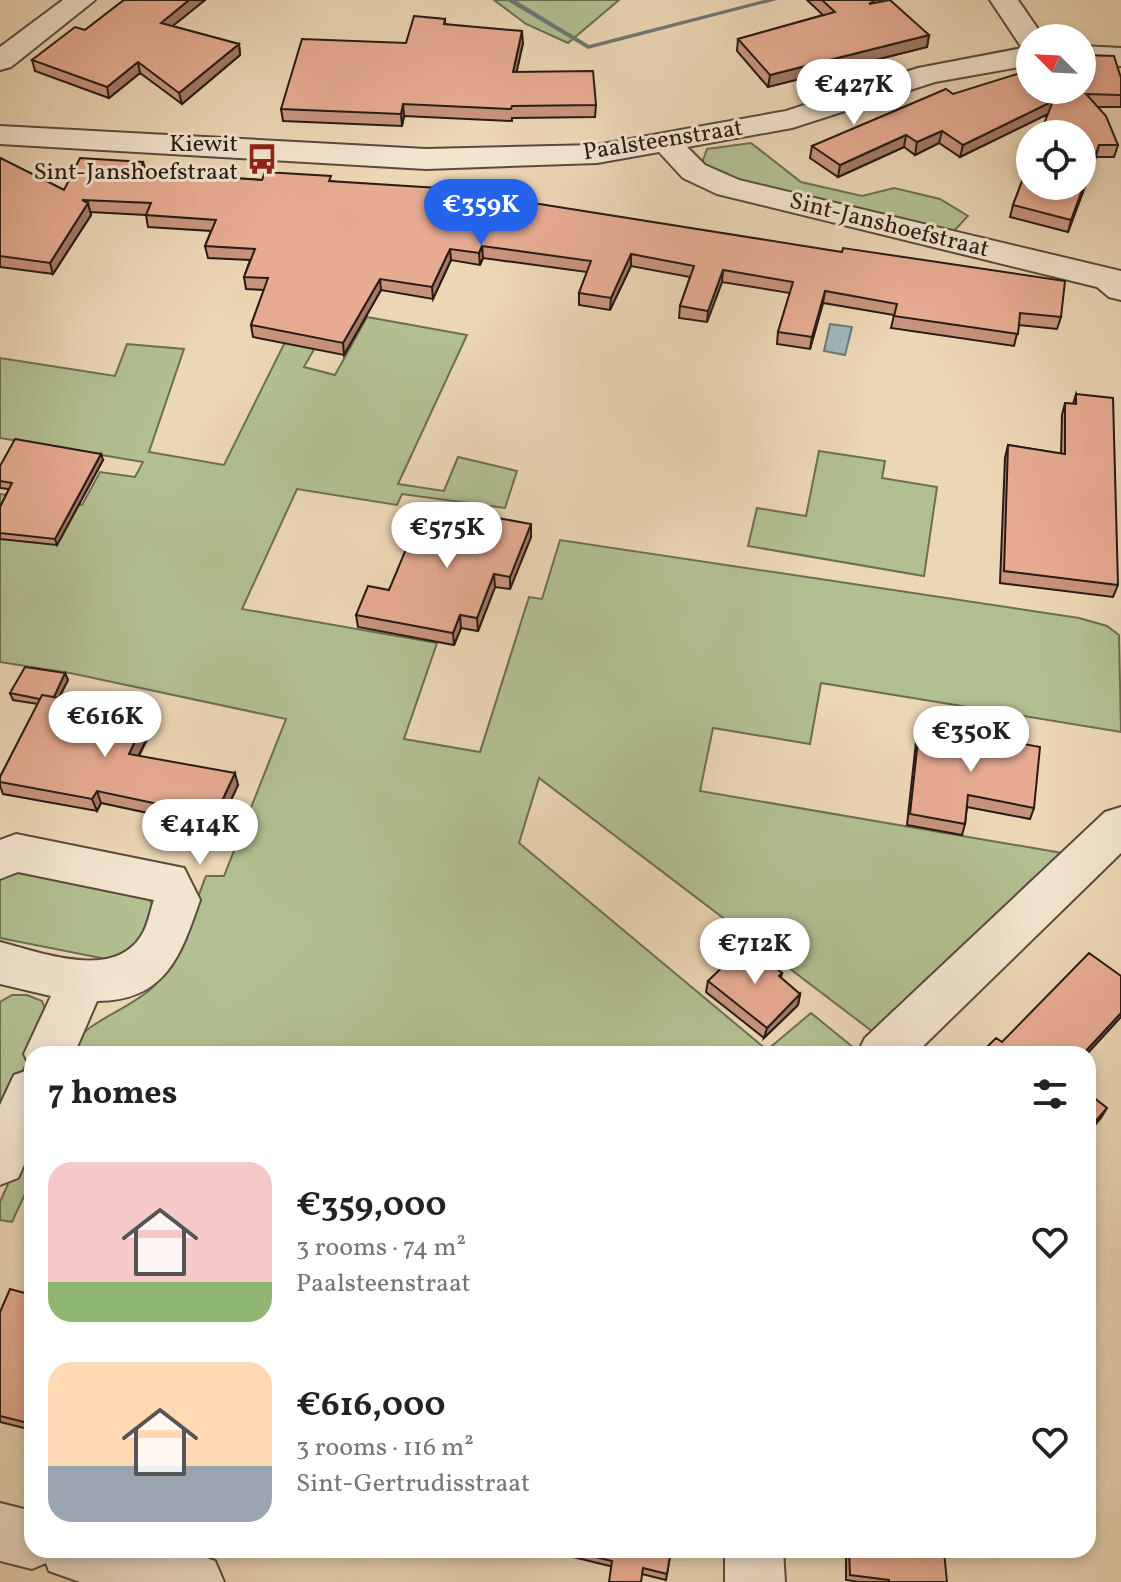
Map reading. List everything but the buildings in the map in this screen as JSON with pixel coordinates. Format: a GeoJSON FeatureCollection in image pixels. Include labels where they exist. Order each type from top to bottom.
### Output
{"type":"FeatureCollection","features":[{"type":"Feature","properties":{"kind":"street"},"geometry":{"type":"LineString","coordinates":[[0,61],[81,0]]}},
{"type":"Feature","properties":{"kind":"street"},"geometry":{"type":"LineString","coordinates":[[1004,0],[1020,24]]}},
{"type":"Feature","properties":{"kind":"street"},"geometry":{"type":"LineString","coordinates":[[1096,56],[1121,57]]}},
{"type":"Feature","properties":{"kind":"street","name":"Paalsteenstraat"},"geometry":{"type":"LineString","coordinates":[[0,135],[426,159],[597,154],[792,119],[942,71],[1016,58]]}},
{"type":"Feature","properties":{"kind":"street","name":"Sint-Janshoefstraat"},"geometry":{"type":"LineString","coordinates":[[669,143],[674,154],[698,177],[728,187],[1109,279],[1121,289]]}},
{"type":"Feature","properties":{"kind":"street"},"geometry":{"type":"LineString","coordinates":[[890,1046],[1121,825]]}},
{"type":"Feature","properties":{"kind":"street"},"geometry":{"type":"LineString","coordinates":[[0,860],[16,853],[168,882],[177,900],[157,954],[128,976],[82,981],[0,963]]}},
{"type":"Feature","properties":{"kind":"street"},"geometry":{"type":"LineString","coordinates":[[53,1046],[82,981]]}},
{"type":"Feature","properties":{"kind":"street"},"geometry":{"type":"LineString","coordinates":[[0,1161],[24,1108]]}},
{"type":"Feature","properties":{"kind":"street"},"geometry":{"type":"LineString","coordinates":[[0,1532],[24,1538]]}},
{"type":"Feature","properties":{"kind":"street"},"geometry":{"type":"LineString","coordinates":[[101,1558],[194,1582]]}},
{"type":"Feature","properties":{"kind":"street"},"geometry":{"type":"LineString","coordinates":[[754,1558],[755,1582]]}},
{"type":"Feature","properties":{"kind":"green space"},"geometry":{"type":"Polygon","coordinates":[[[494,0],[619,0],[568,43],[526,24],[494,0]]]}},
{"type":"Feature","properties":{"kind":"green space"},"geometry":{"type":"Polygon","coordinates":[[[751,143],[801,182],[862,196],[894,188],[940,199],[968,216],[953,232],[724,177],[713,173],[702,163],[707,149],[751,143]]]}},
{"type":"Feature","properties":{"kind":"green space"},"geometry":{"type":"Polygon","coordinates":[[[367,317],[467,335],[398,484],[444,491],[458,457],[517,471],[505,508],[402,494],[397,505],[297,489],[242,609],[437,643],[404,739],[480,752],[529,597],[542,599],[560,540],[1079,618],[1107,626],[1119,635],[1121,732],[821,683],[810,744],[713,728],[700,791],[1068,854],[877,1035],[539,778],[519,843],[762,1046],[72,1046],[84,1032],[142,996],[163,976],[185,934],[206,876],[224,876],[286,719],[70,673],[0,662],[0,494],[82,505],[100,472],[135,477],[143,462],[0,438],[0,358],[115,376],[127,344],[184,349],[149,452],[224,465],[295,322],[326,328],[304,367],[335,375],[367,317]]]}},
{"type":"Feature","properties":{"kind":"green space"},"geometry":{"type":"Polygon","coordinates":[[[819,451],[885,461],[882,478],[937,487],[924,576],[748,546],[757,508],[806,516],[819,451]]]}},
{"type":"Feature","properties":{"kind":"green space"},"geometry":{"type":"Polygon","coordinates":[[[15,869],[141,892],[155,906],[140,950],[116,961],[0,938],[0,877],[15,869]]]}},
{"type":"Feature","properties":{"kind":"green space"},"geometry":{"type":"Polygon","coordinates":[[[12,995],[27,995],[42,1001],[47,1015],[34,1046],[24,1046],[24,1068],[0,1123],[0,1002],[12,995]]]}},
{"type":"Feature","properties":{"kind":"green space"},"geometry":{"type":"Polygon","coordinates":[[[811,1013],[852,1046],[772,1046],[811,1013]]]}},
{"type":"Feature","properties":{"kind":"green space"},"geometry":{"type":"Polygon","coordinates":[[[24,1148],[24,1196],[12,1222],[0,1220],[0,1202],[24,1148]]]}},
{"type":"Feature","properties":{"kind":"water"},"geometry":{"type":"Polygon","coordinates":[[[830,324],[852,327],[845,355],[824,351],[830,324]]]}},
{"type":"Feature","properties":{"kind":"waterway"},"geometry":{"type":"LineString","coordinates":[[510,0],[588,47],[773,0]]}},
{"type":"Feature","properties":{"kind":"place","name":"Kiewit Sint-Janshoefstraat"},"geometry":{"type":"Point","coordinates":[262,159]}}]}
